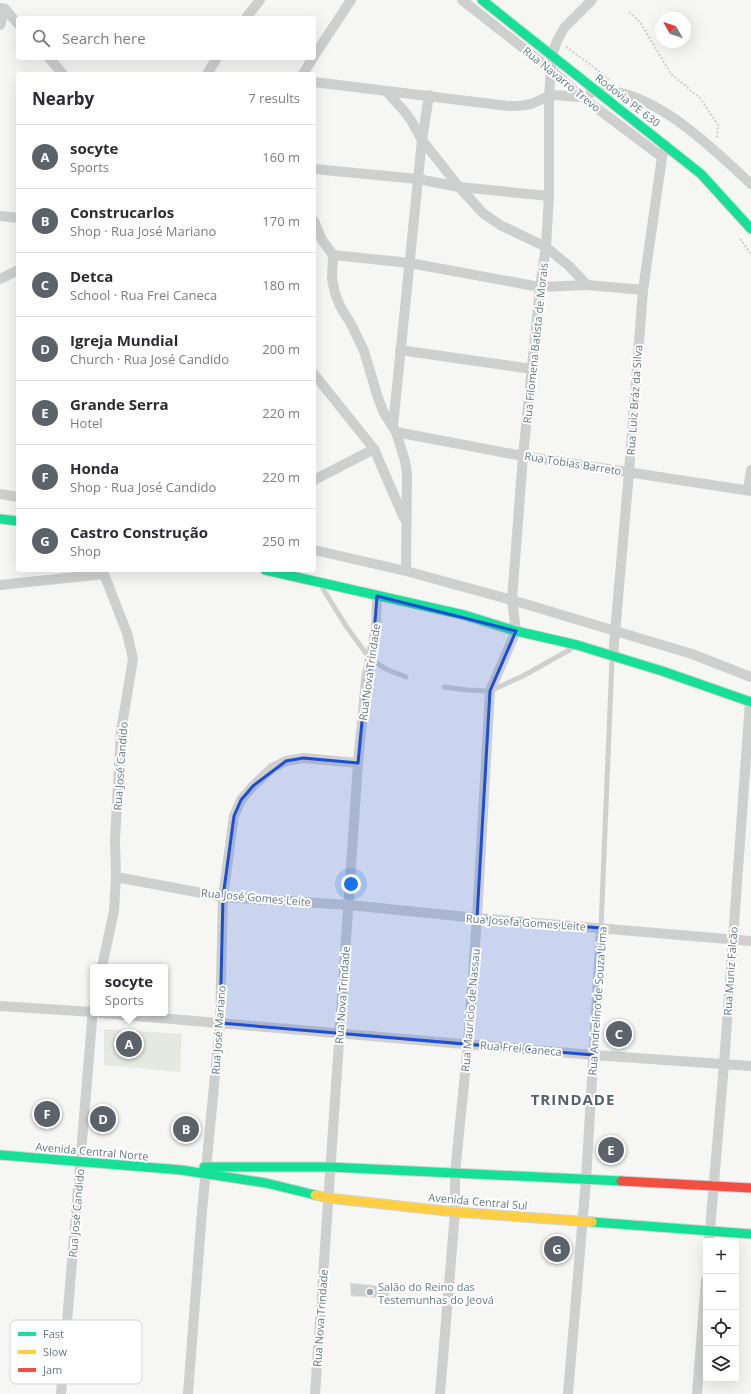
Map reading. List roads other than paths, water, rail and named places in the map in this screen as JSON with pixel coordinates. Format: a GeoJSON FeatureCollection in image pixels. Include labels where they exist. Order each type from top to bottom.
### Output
{"type":"FeatureCollection","features":[{"type":"Feature","properties":{"kind":"main road","name":"Rodovia PE 630"},"geometry":{"type":"LineString","coordinates":[[482,0],[701,174],[751,229]]}},
{"type":"Feature","properties":{"kind":"main road"},"geometry":{"type":"LineString","coordinates":[[0,519],[16,521]]}},
{"type":"Feature","properties":{"kind":"main road"},"geometry":{"type":"LineString","coordinates":[[273,572],[464,615],[516,631],[577,646],[662,671],[750,702]]}},
{"type":"Feature","properties":{"kind":"main road","name":"Avenida Central Norte"},"geometry":{"type":"LineString","coordinates":[[0,1156],[206,1171]]}},
{"type":"Feature","properties":{"kind":"main road"},"geometry":{"type":"LineString","coordinates":[[206,1171],[330,1167],[751,1188]]}},
{"type":"Feature","properties":{"kind":"main road","name":"Avenida Central Sul"},"geometry":{"type":"LineString","coordinates":[[206,1171],[266,1183],[328,1198],[455,1212],[582,1220],[710,1236],[751,1234]]}},
{"type":"Feature","properties":{"kind":"street"},"geometry":{"type":"LineString","coordinates":[[248,16],[260,0]]}},
{"type":"Feature","properties":{"kind":"street"},"geometry":{"type":"LineString","coordinates":[[316,54],[351,0]]}},
{"type":"Feature","properties":{"kind":"street","name":"Rua Navarro Trevo"},"geometry":{"type":"LineString","coordinates":[[462,0],[552,70],[582,97],[662,157]]}},
{"type":"Feature","properties":{"kind":"street"},"geometry":{"type":"LineString","coordinates":[[552,55],[564,28],[592,0]]}},
{"type":"Feature","properties":{"kind":"street"},"geometry":{"type":"LineString","coordinates":[[2,8],[16,22]]}},
{"type":"Feature","properties":{"kind":"street"},"geometry":{"type":"LineString","coordinates":[[0,25],[2,8]]}},
{"type":"Feature","properties":{"kind":"street","name":"Rua Filomena Batista de Morais"},"geometry":{"type":"LineString","coordinates":[[516,631],[512,600],[523,456],[540,287],[546,247],[549,196],[549,96],[552,55]]}},
{"type":"Feature","properties":{"kind":"street"},"geometry":{"type":"LineString","coordinates":[[51,60],[61,72]]}},
{"type":"Feature","properties":{"kind":"street"},"geometry":{"type":"LineString","coordinates":[[208,72],[216,60]]}},
{"type":"Feature","properties":{"kind":"street"},"geometry":{"type":"LineString","coordinates":[[303,72],[312,60]]}},
{"type":"Feature","properties":{"kind":"street"},"geometry":{"type":"LineString","coordinates":[[316,82],[387,92],[429,95],[508,106],[523,106],[537,102],[549,96],[582,97],[595,91],[625,93],[668,114],[715,152],[751,184]]}},
{"type":"Feature","properties":{"kind":"street"},"geometry":{"type":"LineString","coordinates":[[387,92],[412,122],[422,140],[459,187],[483,213],[491,219],[546,247],[569,266],[586,285]]}},
{"type":"Feature","properties":{"kind":"street"},"geometry":{"type":"LineString","coordinates":[[394,429],[400,350],[422,140],[429,95]]}},
{"type":"Feature","properties":{"kind":"street","name":"Rua Luiz Bráz da Silva"},"geometry":{"type":"LineString","coordinates":[[612,656],[629,472],[643,290],[662,157],[666,145]]}},
{"type":"Feature","properties":{"kind":"street"},"geometry":{"type":"LineString","coordinates":[[316,169],[418,179],[459,187],[549,196]]}},
{"type":"Feature","properties":{"kind":"street"},"geometry":{"type":"LineString","coordinates":[[0,216],[16,218]]}},
{"type":"Feature","properties":{"kind":"street"},"geometry":{"type":"LineString","coordinates":[[316,226],[322,240],[333,255],[332,279],[335,293],[340,306],[351,324],[364,352],[378,398],[384,413],[394,429],[405,461],[407,474],[406,571]]}},
{"type":"Feature","properties":{"kind":"street"},"geometry":{"type":"LineString","coordinates":[[333,255],[410,263],[540,287],[586,285],[643,290]]}},
{"type":"Feature","properties":{"kind":"street"},"geometry":{"type":"LineString","coordinates":[[0,280],[16,271]]}},
{"type":"Feature","properties":{"kind":"street"},"geometry":{"type":"LineString","coordinates":[[400,350],[532,369]]}},
{"type":"Feature","properties":{"kind":"street"},"geometry":{"type":"LineString","coordinates":[[316,376],[374,449],[406,522]]}},
{"type":"Feature","properties":{"kind":"street","name":"Rua Tobias Barreto"},"geometry":{"type":"LineString","coordinates":[[394,429],[523,456],[749,490]]}},
{"type":"Feature","properties":{"kind":"street"},"geometry":{"type":"LineString","coordinates":[[316,479],[374,449]]}},
{"type":"Feature","properties":{"kind":"street"},"geometry":{"type":"LineString","coordinates":[[749,490],[751,470]]}},
{"type":"Feature","properties":{"kind":"street"},"geometry":{"type":"LineString","coordinates":[[0,494],[16,497]]}},
{"type":"Feature","properties":{"kind":"street"},"geometry":{"type":"LineString","coordinates":[[316,550],[406,571],[512,600],[614,632],[692,654],[751,677]]}},
{"type":"Feature","properties":{"kind":"street"},"geometry":{"type":"LineString","coordinates":[[0,585],[104,572]]}},
{"type":"Feature","properties":{"kind":"street","name":"Rua José Candido"},"geometry":{"type":"LineString","coordinates":[[103,964],[114,911],[116,878],[115,840],[121,731],[133,659],[127,632],[104,572]]}},
{"type":"Feature","properties":{"kind":"street","name":"Rua Nova Trindade"},"geometry":{"type":"LineString","coordinates":[[315,1394],[358,763],[366,680],[376,629],[377,596]]}},
{"type":"Feature","properties":{"kind":"street","name":"Rua Mauricio de Nassau"},"geometry":{"type":"LineString","coordinates":[[440,1394],[455,1212],[455,1173],[468,1044],[477,918],[490,690],[516,631]]}},
{"type":"Feature","properties":{"kind":"street","name":"Rua Muniz Falcão"},"geometry":{"type":"LineString","coordinates":[[710,1236],[750,702]]}},
{"type":"Feature","properties":{"kind":"street","name":"Rua José Mariano"},"geometry":{"type":"LineString","coordinates":[[188,1394],[206,1171],[220,1023],[223,897],[234,816],[241,800],[253,786],[272,768],[286,761],[303,758],[358,763]]}},
{"type":"Feature","properties":{"kind":"street","name":"Rua José Gomes Leite"},"geometry":{"type":"LineString","coordinates":[[116,878],[223,897],[349,905]]}},
{"type":"Feature","properties":{"kind":"street","name":"Rua Josefa Gomes Leite"},"geometry":{"type":"LineString","coordinates":[[349,905],[477,918],[751,941]]}},
{"type":"Feature","properties":{"kind":"street","name":"Rua Andrelino de Souza Lima"},"geometry":{"type":"LineString","coordinates":[[568,1394],[586,1180],[601,928]]}},
{"type":"Feature","properties":{"kind":"street","name":"Rua Frei Caneca"},"geometry":{"type":"LineString","coordinates":[[0,1006],[90,1012]]}},
{"type":"Feature","properties":{"kind":"street","name":"Rua José Candido"},"geometry":{"type":"LineString","coordinates":[[67,1320],[80,1162],[95,1016]]}},
{"type":"Feature","properties":{"kind":"street","name":"Rua Frei Caneca"},"geometry":{"type":"LineString","coordinates":[[140,1016],[593,1055],[751,1066]]}},
{"type":"Feature","properties":{"kind":"street"},"geometry":{"type":"LineString","coordinates":[[697,1394],[704,1310]]}},
{"type":"Feature","properties":{"kind":"street","name":"Rua José Candido"},"geometry":{"type":"LineString","coordinates":[[61,1394],[62,1384]]}},
{"type":"Feature","properties":{"kind":"lane"},"geometry":{"type":"LineString","coordinates":[[319,583],[346,626],[371,660],[388,670],[406,677]]}},
{"type":"Feature","properties":{"kind":"lane"},"geometry":{"type":"LineString","coordinates":[[444,687],[467,690],[490,690],[523,676],[577,646]]}},
{"type":"Feature","properties":{"kind":"lane","name":"Rua Andrelino de Souza Lima"},"geometry":{"type":"LineString","coordinates":[[601,928],[612,656]]}},
{"type":"Feature","properties":{"kind":"place","name":"Detca"},"geometry":{"type":"Point","coordinates":[619,1034]}},
{"type":"Feature","properties":{"kind":"place","name":"socyte"},"geometry":{"type":"Point","coordinates":[129,1044]}},
{"type":"Feature","properties":{"kind":"place","name":"Honda"},"geometry":{"type":"Point","coordinates":[47,1114]}},
{"type":"Feature","properties":{"kind":"place","name":"Igreja Mundial"},"geometry":{"type":"Point","coordinates":[103,1119]}},
{"type":"Feature","properties":{"kind":"place","name":"Construcarlos"},"geometry":{"type":"Point","coordinates":[186,1129]}},
{"type":"Feature","properties":{"kind":"place","name":"Grande Serra"},"geometry":{"type":"Point","coordinates":[611,1150]}},
{"type":"Feature","properties":{"kind":"place","name":"Castro Construção"},"geometry":{"type":"Point","coordinates":[557,1249]}},
{"type":"Feature","properties":{"kind":"place","name":"Salão do Reino das Testemunhas do Jeová"},"geometry":{"type":"Point","coordinates":[370,1292]}},
{"type":"Feature","properties":{"kind":"district","name":"TRINDADE"},"geometry":{"type":"Point","coordinates":[573,1099]}}]}
